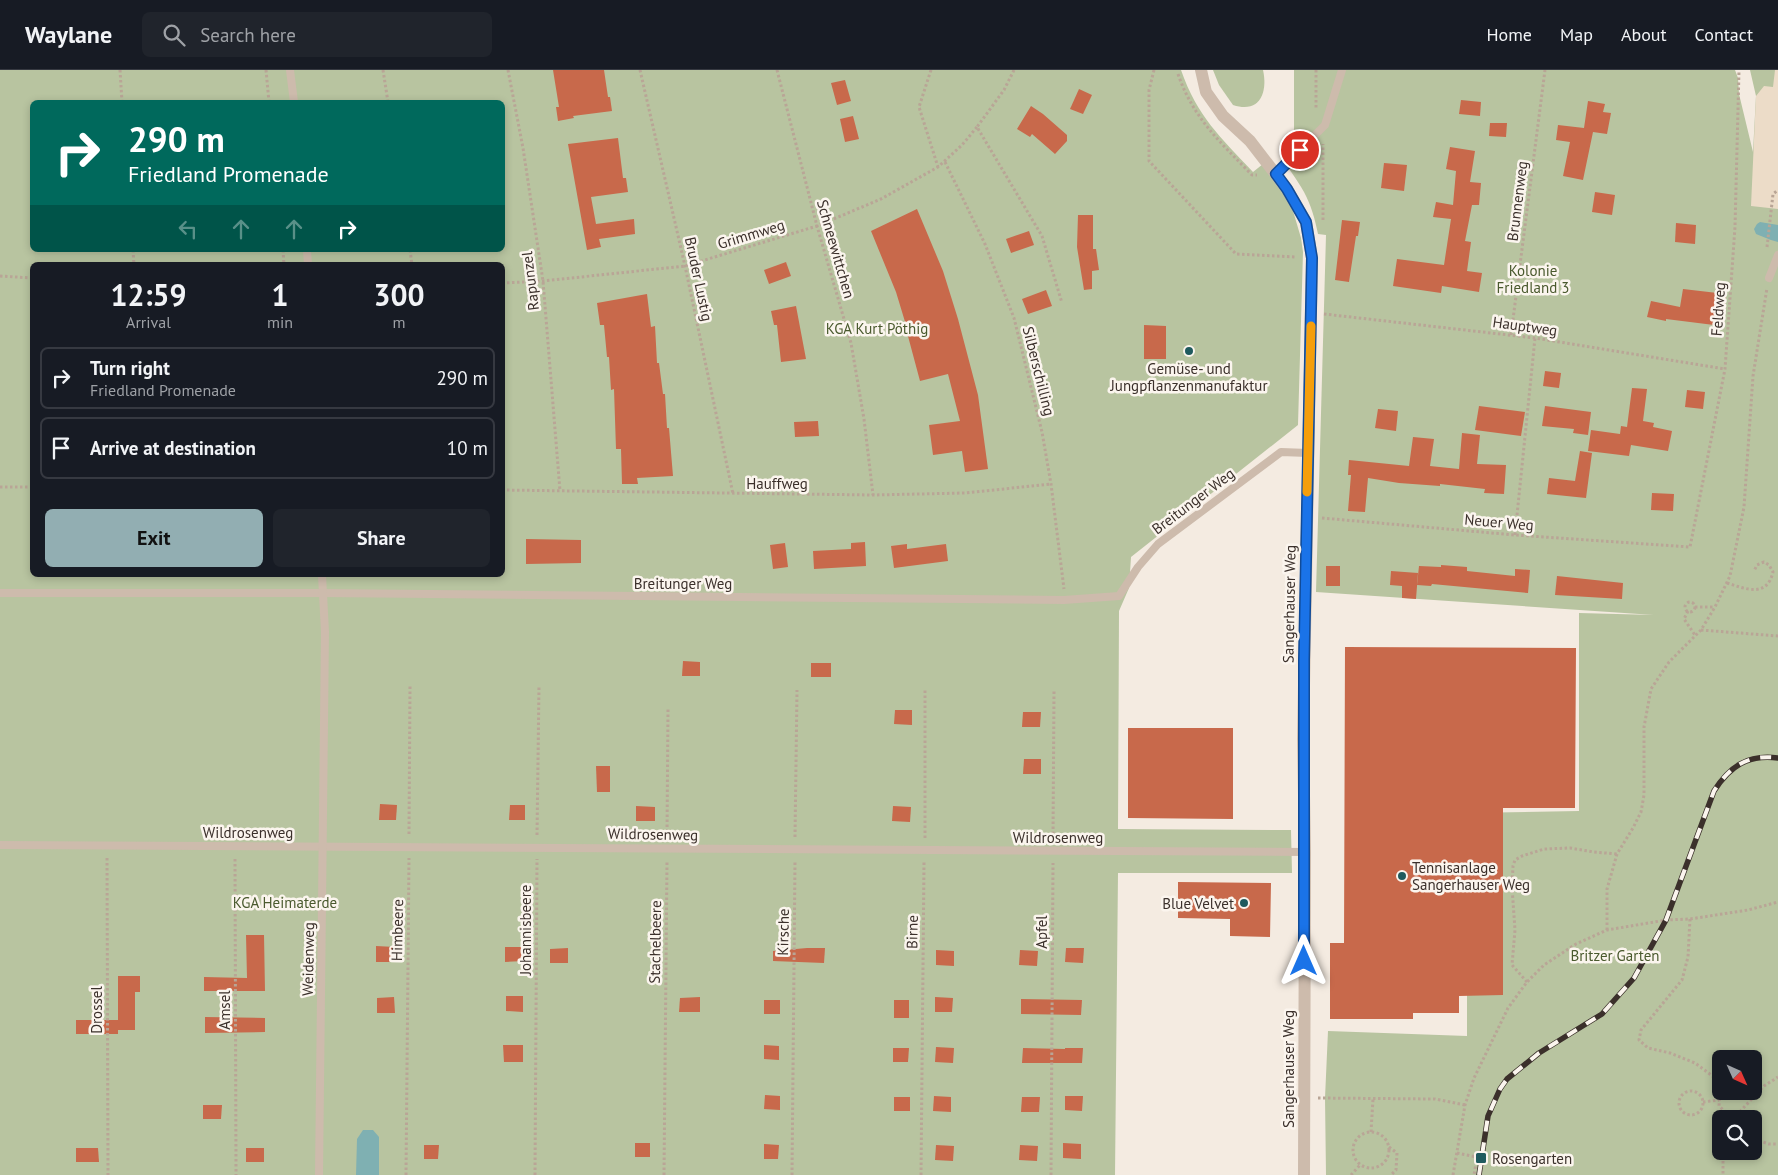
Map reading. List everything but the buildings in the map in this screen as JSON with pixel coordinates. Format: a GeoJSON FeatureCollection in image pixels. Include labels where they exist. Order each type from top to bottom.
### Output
{"type":"FeatureCollection","features":[{"type":"Feature","properties":{"kind":"street","name":"Sangerhauser Weg"},"geometry":{"type":"LineString","coordinates":[[1201,70],[1206,92],[1223,116],[1250,141],[1287,189],[1306,222],[1312,258],[1303,739],[1305,852],[1304,1175]]}},
{"type":"Feature","properties":{"kind":"lane"},"geometry":{"type":"LineString","coordinates":[[290,70],[294,100]]}},
{"type":"Feature","properties":{"kind":"lane"},"geometry":{"type":"LineString","coordinates":[[1276,174],[1325,125],[1342,70]]}},
{"type":"Feature","properties":{"kind":"lane"},"geometry":{"type":"LineString","coordinates":[[1769,278],[1778,255]]}},
{"type":"Feature","properties":{"kind":"lane","name":"Breitunger Weg"},"geometry":{"type":"LineString","coordinates":[[0,594],[324,594],[1064,600],[1119,596],[1138,567],[1158,544],[1281,452],[1308,453]]}},
{"type":"Feature","properties":{"kind":"lane","name":"Weidenweg"},"geometry":{"type":"LineString","coordinates":[[319,1175],[325,632],[322,577]]}},
{"type":"Feature","properties":{"kind":"lane","name":"Wildrosenweg"},"geometry":{"type":"LineString","coordinates":[[0,845],[1305,852]]}},
{"type":"Feature","properties":{"kind":"path"},"geometry":{"type":"LineString","coordinates":[[120,70],[122,100]]}},
{"type":"Feature","properties":{"kind":"path"},"geometry":{"type":"LineString","coordinates":[[266,70],[269,100]]}},
{"type":"Feature","properties":{"kind":"path"},"geometry":{"type":"LineString","coordinates":[[383,70],[388,100]]}},
{"type":"Feature","properties":{"kind":"path","name":"Rapunzel"},"geometry":{"type":"LineString","coordinates":[[508,70],[523,148],[543,281],[560,491]]}},
{"type":"Feature","properties":{"kind":"path","name":"Bruder Lustig"},"geometry":{"type":"LineString","coordinates":[[640,70],[685,266],[733,494]]}},
{"type":"Feature","properties":{"kind":"path","name":"Schneewittchen"},"geometry":{"type":"LineString","coordinates":[[777,70],[851,343],[864,420],[873,495]]}},
{"type":"Feature","properties":{"kind":"path"},"geometry":{"type":"LineString","coordinates":[[931,70],[919,107],[938,167]]}},
{"type":"Feature","properties":{"kind":"path","name":"Grimmweg"},"geometry":{"type":"LineString","coordinates":[[505,283],[543,281],[685,266],[818,226],[881,199],[945,162],[977,127],[1004,90],[1014,70]]}},
{"type":"Feature","properties":{"kind":"path"},"geometry":{"type":"LineString","coordinates":[[1154,70],[1149,90],[1149,161],[1236,254],[1312,258]]}},
{"type":"Feature","properties":{"kind":"path"},"geometry":{"type":"LineString","coordinates":[[1316,70],[1316,117],[1325,125],[1323,150],[1323,228]]}},
{"type":"Feature","properties":{"kind":"path","name":"Brunnenweg"},"geometry":{"type":"LineString","coordinates":[[1511,335],[1545,70]]}},
{"type":"Feature","properties":{"kind":"path","name":"Feldweg"},"geometry":{"type":"LineString","coordinates":[[1690,547],[1725,369],[1735,227],[1739,70]]}},
{"type":"Feature","properties":{"kind":"path"},"geometry":{"type":"LineString","coordinates":[[1178,74],[1183,89],[1208,130],[1252,175],[1259,175]]}},
{"type":"Feature","properties":{"kind":"path"},"geometry":{"type":"LineString","coordinates":[[977,127],[1042,236],[1062,303]]}},
{"type":"Feature","properties":{"kind":"path","name":"Silberschilling"},"geometry":{"type":"LineString","coordinates":[[945,162],[985,244],[1014,318],[1035,398],[1051,484],[1063,575],[1064,600]]}},
{"type":"Feature","properties":{"kind":"path"},"geometry":{"type":"LineString","coordinates":[[1607,930],[1607,890],[1617,854],[1634,828],[1641,812],[1644,795],[1644,727],[1651,689],[1669,662],[1701,630],[1730,576],[1744,507],[1753,376],[1769,278],[1767,246],[1773,194],[1778,190]]}},
{"type":"Feature","properties":{"kind":"path"},"geometry":{"type":"LineString","coordinates":[[0,276],[30,278]]}},
{"type":"Feature","properties":{"kind":"path","name":"Hauptweg"},"geometry":{"type":"LineString","coordinates":[[1321,314],[1535,338],[1725,369]]}},
{"type":"Feature","properties":{"kind":"path"},"geometry":{"type":"LineString","coordinates":[[1516,535],[1535,338]]}},
{"type":"Feature","properties":{"kind":"path","name":"Hauffweg"},"geometry":{"type":"LineString","coordinates":[[505,490],[873,495],[965,493],[1051,484]]}},
{"type":"Feature","properties":{"kind":"path"},"geometry":{"type":"LineString","coordinates":[[0,487],[30,487]]}},
{"type":"Feature","properties":{"kind":"path","name":"Neuer Weg"},"geometry":{"type":"LineString","coordinates":[[1306,517],[1516,535],[1690,547]]}},
{"type":"Feature","properties":{"kind":"path"},"geometry":{"type":"LineString","coordinates":[[1727,583],[1761,590],[1768,585],[1773,572],[1770,565],[1764,562],[1757,566],[1754,571]]}},
{"type":"Feature","properties":{"kind":"path"},"geometry":{"type":"LineString","coordinates":[[1688,611],[1685,608],[1688,602],[1693,603],[1695,607]]}},
{"type":"Feature","properties":{"kind":"path"},"geometry":{"type":"LineString","coordinates":[[1695,635],[1684,619],[1688,611],[1692,611],[1695,607],[1715,607]]}},
{"type":"Feature","properties":{"kind":"path"},"geometry":{"type":"LineString","coordinates":[[1701,630],[1778,636]]}},
{"type":"Feature","properties":{"kind":"path","name":"Himbeere"},"geometry":{"type":"LineString","coordinates":[[406,1175],[410,686]]}},
{"type":"Feature","properties":{"kind":"path","name":"Johannisbeere"},"geometry":{"type":"LineString","coordinates":[[535,1175],[538,686]]}},
{"type":"Feature","properties":{"kind":"path","name":"Birne"},"geometry":{"type":"LineString","coordinates":[[921,1175],[925,689]]}},
{"type":"Feature","properties":{"kind":"path","name":"Kirsche"},"geometry":{"type":"LineString","coordinates":[[792,1175],[798,690]]}},
{"type":"Feature","properties":{"kind":"path","name":"Apfel"},"geometry":{"type":"LineString","coordinates":[[1051,1175],[1054,690]]}},
{"type":"Feature","properties":{"kind":"path","name":"Stachelbeere"},"geometry":{"type":"LineString","coordinates":[[664,1175],[668,708]]}},
{"type":"Feature","properties":{"kind":"path","name":"Amsel"},"geometry":{"type":"LineString","coordinates":[[235,845],[236,1175]]}},
{"type":"Feature","properties":{"kind":"path","name":"Drossel"},"geometry":{"type":"LineString","coordinates":[[106,846],[108,1175]]}},
{"type":"Feature","properties":{"kind":"path"},"geometry":{"type":"LineString","coordinates":[[1527,982],[1512,965],[1515,930],[1512,866],[1515,860],[1544,849],[1570,848],[1617,854]]}},
{"type":"Feature","properties":{"kind":"path"},"geometry":{"type":"LineString","coordinates":[[1453,1175],[1465,1105],[1474,1078],[1508,1008],[1527,982],[1544,965],[1576,944],[1607,930],[1666,920],[1690,919],[1748,910],[1778,902]]}},
{"type":"Feature","properties":{"kind":"path"},"geometry":{"type":"LineString","coordinates":[[1690,919],[1688,958],[1682,980],[1641,1030],[1639,1040],[1648,1048],[1670,1053],[1695,1063],[1712,1077]]}},
{"type":"Feature","properties":{"kind":"path"},"geometry":{"type":"LineString","coordinates":[[1762,1088],[1778,1077]]}},
{"type":"Feature","properties":{"kind":"path"},"geometry":{"type":"LineString","coordinates":[[1689,1092],[1700,1095],[1703,1102],[1698,1113],[1691,1115],[1684,1113],[1680,1106],[1682,1095],[1689,1092]]}},
{"type":"Feature","properties":{"kind":"path"},"geometry":{"type":"LineString","coordinates":[[1325,1098],[1434,1099],[1465,1105]]}},
{"type":"Feature","properties":{"kind":"path"},"geometry":{"type":"LineString","coordinates":[[1371,1132],[1373,1099]]}},
{"type":"Feature","properties":{"kind":"path"},"geometry":{"type":"LineString","coordinates":[[1703,1102],[1719,1100],[1719,1106],[1733,1119],[1751,1100]]}},
{"type":"Feature","properties":{"kind":"path"},"geometry":{"type":"LineString","coordinates":[[1389,1146],[1388,1158],[1379,1166],[1368,1168],[1360,1165],[1354,1158],[1353,1146],[1360,1136],[1371,1132],[1382,1136],[1389,1146],[1398,1153],[1396,1170],[1392,1175]]}},
{"type":"Feature","properties":{"kind":"path"},"geometry":{"type":"LineString","coordinates":[[1762,1142],[1778,1144]]}},
{"type":"Feature","properties":{"kind":"path"},"geometry":{"type":"LineString","coordinates":[[1457,1153],[1477,1157],[1474,1175]]}},
{"type":"Feature","properties":{"kind":"path"},"geometry":{"type":"LineString","coordinates":[[1723,1160],[1723,1175]]}},
{"type":"Feature","properties":{"kind":"path"},"geometry":{"type":"LineString","coordinates":[[1351,1175],[1360,1165]]}},
{"type":"Feature","properties":{"kind":"green space"},"geometry":{"type":"Polygon","coordinates":[[[0,70],[1181,70],[1194,100],[1220,136],[1253,172],[1263,164],[1291,204],[1303,252],[1298,425],[1131,557],[1129,588],[1119,611],[1118,829],[1291,830],[1292,873],[1118,873],[1115,1175],[0,1175],[0,70]]]}},
{"type":"Feature","properties":{"kind":"green space"},"geometry":{"type":"Polygon","coordinates":[[[1213,70],[1263,70],[1264,86],[1260,99],[1256,104],[1250,106],[1233,105],[1219,85],[1213,70]]]}},
{"type":"Feature","properties":{"kind":"green space"},"geometry":{"type":"Polygon","coordinates":[[[1294,70],[1735,70],[1753,152],[1756,96],[1750,70],[1778,70],[1778,1175],[1326,1175],[1325,1098],[1328,1031],[1467,1036],[1467,813],[1579,811],[1579,613],[1654,615],[1316,592],[1326,235],[1318,234],[1306,197],[1287,165],[1281,150],[1294,137],[1294,70]]]}},
{"type":"Feature","properties":{"kind":"shaded area"},"geometry":{"type":"Polygon","coordinates":[[[1775,70],[1778,70],[1778,209],[1751,206],[1756,96],[1764,86],[1773,87],[1775,70]]]}},
{"type":"Feature","properties":{"kind":"water"},"geometry":{"type":"Polygon","coordinates":[[[1760,222],[1778,225],[1778,242],[1756,234],[1754,229],[1760,222]]]}},
{"type":"Feature","properties":{"kind":"water"},"geometry":{"type":"Polygon","coordinates":[[[363,1130],[373,1130],[379,1137],[379,1175],[356,1175],[357,1139],[363,1130]]]}},
{"type":"Feature","properties":{"kind":"railway"},"geometry":{"type":"LineString","coordinates":[[1479,1175],[1488,1116],[1500,1089],[1507,1079],[1539,1053],[1602,1014],[1634,978],[1666,920],[1714,791],[1720,782],[1741,764],[1758,758],[1778,758]]}},
{"type":"Feature","properties":{"kind":"slow traffic"},"geometry":{"type":"LineString","coordinates":[[1307,492],[1311,326]]}},
{"type":"Feature","properties":{"kind":"place","name":"Gemüse- und Jungpflanzenmanufaktur"},"geometry":{"type":"Point","coordinates":[1189,351]}},
{"type":"Feature","properties":{"kind":"place","name":"Tennisanlage Sangerhauser Weg"},"geometry":{"type":"Point","coordinates":[1402,876]}},
{"type":"Feature","properties":{"kind":"place","name":"Blue Velvet"},"geometry":{"type":"Point","coordinates":[1244,903]}},
{"type":"Feature","properties":{"kind":"place","name":"Rosengarten"},"geometry":{"type":"Point","coordinates":[1481,1158]}},
{"type":"Feature","properties":{"kind":"route"},"geometry":{"type":"LineString","coordinates":[[1300,150],[1276,174],[1306,222],[1312,258],[1303,739],[1304,961]]}},
{"type":"Feature","properties":{"kind":"park label","name":"Kolonie Friedland 3"},"geometry":{"type":"Point","coordinates":[1533,278]}},
{"type":"Feature","properties":{"kind":"park label","name":"KGA Kurt Pöthig"},"geometry":{"type":"Point","coordinates":[877,328]}},
{"type":"Feature","properties":{"kind":"park label","name":"KGA Heimaterde"},"geometry":{"type":"Point","coordinates":[285,902]}},
{"type":"Feature","properties":{"kind":"park label","name":"Britzer Garten"},"geometry":{"type":"Point","coordinates":[1615,955]}}]}
